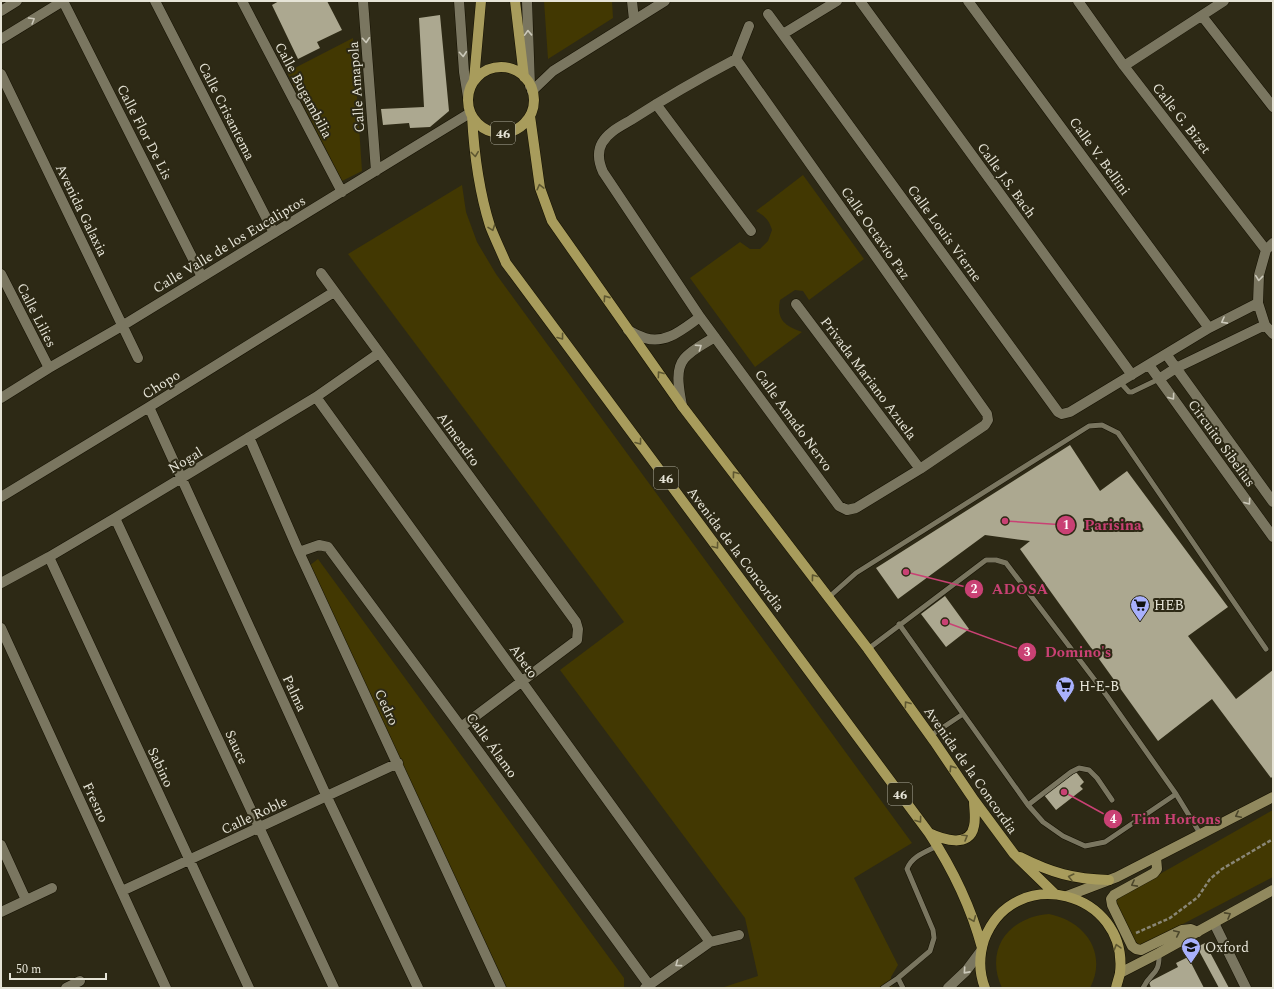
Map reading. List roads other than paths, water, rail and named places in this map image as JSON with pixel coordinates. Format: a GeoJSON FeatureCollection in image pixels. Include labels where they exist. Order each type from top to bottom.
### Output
{"type":"FeatureCollection","features":[{"type":"Feature","properties":{"kind":"main road","name":"46"},"geometry":{"type":"LineString","coordinates":[[481,1],[474,80],[468,97],[471,115],[476,122],[484,129],[494,133],[504,133],[514,130],[523,124],[530,116],[533,108],[534,99],[529,85],[515,1]]}},
{"type":"Feature","properties":{"kind":"main road"},"geometry":{"type":"LineString","coordinates":[[474,80],[482,73],[493,68],[504,67],[515,70],[529,85]]}},
{"type":"Feature","properties":{"kind":"main road","name":"Avenida de la Concordia"},"geometry":{"type":"LineString","coordinates":[[471,115],[478,171],[490,226],[506,263],[929,833],[967,903],[976,927],[981,950]]}},
{"type":"Feature","properties":{"kind":"main road","name":"Avenida de la Concordia"},"geometry":{"type":"LineString","coordinates":[[530,116],[540,188],[552,221],[682,406],[868,649],[974,800],[1014,854],[1055,894]]}},
{"type":"Feature","properties":{"kind":"main road"},"geometry":{"type":"LineString","coordinates":[[1067,896],[1109,880],[1156,858],[1273,797]]}},
{"type":"Feature","properties":{"kind":"main road"},"geometry":{"type":"LineString","coordinates":[[929,833],[951,841],[964,839],[970,835],[974,828],[974,800]]}},
{"type":"Feature","properties":{"kind":"main road"},"geometry":{"type":"LineString","coordinates":[[1014,854],[1055,872],[1075,878],[1109,880]]}},
{"type":"Feature","properties":{"kind":"main road"},"geometry":{"type":"LineString","coordinates":[[1156,858],[1157,869],[1154,873],[1114,895],[1111,900],[1132,946],[1136,950],[1141,950],[1182,930],[1191,929],[1198,932]]}},
{"type":"Feature","properties":{"kind":"main road"},"geometry":{"type":"LineString","coordinates":[[1120,973],[1273,890]]}},
{"type":"Feature","properties":{"kind":"main road","name":"46"},"geometry":{"type":"LineString","coordinates":[[985,988],[982,981],[980,964],[981,950],[988,932],[997,918],[1009,907],[1023,899],[1039,895],[1055,894],[1067,896],[1082,902],[1095,910],[1106,922],[1114,936],[1119,954],[1120,973],[1116,988]]}},
{"type":"Feature","properties":{"kind":"street"},"geometry":{"type":"LineString","coordinates":[[1,11],[17,1]]}},
{"type":"Feature","properties":{"kind":"street"},"geometry":{"type":"LineString","coordinates":[[1,39],[63,1]]}},
{"type":"Feature","properties":{"kind":"street","name":"Calle Flor De Lis"},"geometry":{"type":"LineString","coordinates":[[63,1],[202,277]]}},
{"type":"Feature","properties":{"kind":"street","name":"Calle Crisantema"},"geometry":{"type":"LineString","coordinates":[[155,1],[274,234]]}},
{"type":"Feature","properties":{"kind":"street","name":"Calle Bugambilia"},"geometry":{"type":"LineString","coordinates":[[242,1],[342,192]]}},
{"type":"Feature","properties":{"kind":"street","name":"Calle Amapola"},"geometry":{"type":"LineString","coordinates":[[364,1],[376,171]]}},
{"type":"Feature","properties":{"kind":"street"},"geometry":{"type":"LineString","coordinates":[[459,1],[464,72],[468,97]]}},
{"type":"Feature","properties":{"kind":"street"},"geometry":{"type":"LineString","coordinates":[[527,1],[529,85],[665,1]]}},
{"type":"Feature","properties":{"kind":"street"},"geometry":{"type":"LineString","coordinates":[[632,1],[634,20]]}},
{"type":"Feature","properties":{"kind":"street"},"geometry":{"type":"LineString","coordinates":[[783,34],[836,1]]}},
{"type":"Feature","properties":{"kind":"street","name":"Calle J.S. Bach"},"geometry":{"type":"LineString","coordinates":[[860,1],[1132,375]]}},
{"type":"Feature","properties":{"kind":"street","name":"Calle V. Bellini"},"geometry":{"type":"LineString","coordinates":[[968,1],[1210,328]]}},
{"type":"Feature","properties":{"kind":"street","name":"Calle G. Bizet"},"geometry":{"type":"LineString","coordinates":[[1078,1],[1124,66],[1270,246]]}},
{"type":"Feature","properties":{"kind":"street"},"geometry":{"type":"LineString","coordinates":[[1124,66],[1224,1]]}},
{"type":"Feature","properties":{"kind":"street","name":"Calle Louis Vierne"},"geometry":{"type":"LineString","coordinates":[[768,14],[1058,412],[1062,414],[1070,412],[1210,328],[1258,303]]}},
{"type":"Feature","properties":{"kind":"street"},"geometry":{"type":"LineString","coordinates":[[1202,16],[1273,107]]}},
{"type":"Feature","properties":{"kind":"street"},"geometry":{"type":"LineString","coordinates":[[749,26],[736,58],[656,104],[751,231]]}},
{"type":"Feature","properties":{"kind":"street","name":"Calle Octavio Paz"},"geometry":{"type":"LineString","coordinates":[[736,58],[987,414],[988,420],[985,425],[920,469]]}},
{"type":"Feature","properties":{"kind":"street","name":"Avenida Galaxia"},"geometry":{"type":"LineString","coordinates":[[1,74],[138,358]]}},
{"type":"Feature","properties":{"kind":"street","name":"Calle Amado Nervo"},"geometry":{"type":"LineString","coordinates":[[656,104],[610,134],[602,143],[599,154],[600,164],[603,172],[700,317],[839,506],[847,510],[856,508],[920,469]]}},
{"type":"Feature","properties":{"kind":"street","name":"Calle Valle de los Eucaliptos"},"geometry":{"type":"LineString","coordinates":[[1,398],[471,115]]}},
{"type":"Feature","properties":{"kind":"street"},"geometry":{"type":"LineString","coordinates":[[1270,246],[1259,275],[1258,303],[1265,325],[1273,334]]}},
{"type":"Feature","properties":{"kind":"street","name":"Almendro"},"geometry":{"type":"LineString","coordinates":[[321,273],[576,622],[578,629],[577,640],[522,682]]}},
{"type":"Feature","properties":{"kind":"street","name":"Calle Lilies"},"geometry":{"type":"LineString","coordinates":[[1,274],[49,368]]}},
{"type":"Feature","properties":{"kind":"street","name":"Chopo"},"geometry":{"type":"LineString","coordinates":[[1,497],[334,292]]}},
{"type":"Feature","properties":{"kind":"street","name":"Privada Mariano Azuela"},"geometry":{"type":"LineString","coordinates":[[796,304],[920,469]]}},
{"type":"Feature","properties":{"kind":"street"},"geometry":{"type":"LineString","coordinates":[[628,330],[645,338],[657,340],[667,338],[700,317]]}},
{"type":"Feature","properties":{"kind":"street"},"geometry":{"type":"LineString","coordinates":[[1158,379],[1176,368],[1265,325]]}},
{"type":"Feature","properties":{"kind":"street"},"geometry":{"type":"LineString","coordinates":[[682,406],[679,371],[683,360],[694,350],[715,337]]}},
{"type":"Feature","properties":{"kind":"street","name":"Nogal"},"geometry":{"type":"LineString","coordinates":[[1,582],[49,557],[316,397],[379,354]]}},
{"type":"Feature","properties":{"kind":"street","name":"Circuito Sibelius"},"geometry":{"type":"LineString","coordinates":[[1166,354],[1273,502]]}},
{"type":"Feature","properties":{"kind":"street","name":"Circuito Sibelius"},"geometry":{"type":"LineString","coordinates":[[1149,365],[1273,537]]}},
{"type":"Feature","properties":{"kind":"street","name":"Abeto"},"geometry":{"type":"LineString","coordinates":[[316,397],[710,942]]}},
{"type":"Feature","properties":{"kind":"street","name":"Palma"},"geometry":{"type":"LineString","coordinates":[[149,407],[327,796],[418,988]]}},
{"type":"Feature","properties":{"kind":"street","name":"Cedro"},"geometry":{"type":"LineString","coordinates":[[249,437],[299,552],[501,988]]}},
{"type":"Feature","properties":{"kind":"street","name":"Sauce"},"geometry":{"type":"LineString","coordinates":[[115,518],[334,988]]}},
{"type":"Feature","properties":{"kind":"street","name":"Calle Álamo"},"geometry":{"type":"LineString","coordinates":[[299,552],[319,545],[328,547],[461,727],[647,987]]}},
{"type":"Feature","properties":{"kind":"street","name":"Sabino"},"geometry":{"type":"LineString","coordinates":[[49,557],[249,988]]}},
{"type":"Feature","properties":{"kind":"street","name":"Fresno"},"geometry":{"type":"LineString","coordinates":[[1,628],[166,988]]}},
{"type":"Feature","properties":{"kind":"street"},"geometry":{"type":"LineString","coordinates":[[461,727],[522,682]]}},
{"type":"Feature","properties":{"kind":"street","name":"Calle Roble"},"geometry":{"type":"LineString","coordinates":[[122,891],[398,763]]}},
{"type":"Feature","properties":{"kind":"street"},"geometry":{"type":"LineString","coordinates":[[1,845],[26,900]]}},
{"type":"Feature","properties":{"kind":"street"},"geometry":{"type":"LineString","coordinates":[[1,912],[52,888]]}},
{"type":"Feature","properties":{"kind":"street"},"geometry":{"type":"LineString","coordinates":[[1214,923],[1246,988]]}},
{"type":"Feature","properties":{"kind":"street"},"geometry":{"type":"LineString","coordinates":[[647,987],[710,942],[739,935]]}},
{"type":"Feature","properties":{"kind":"street"},"geometry":{"type":"LineString","coordinates":[[948,988],[966,971],[981,950]]}},
{"type":"Feature","properties":{"kind":"street"},"geometry":{"type":"LineString","coordinates":[[67,988],[80,981]]}},
{"type":"Feature","properties":{"kind":"lane"},"geometry":{"type":"LineString","coordinates":[[1120,382],[1129,392],[1132,392],[1158,379]]}},
{"type":"Feature","properties":{"kind":"lane"},"geometry":{"type":"LineString","coordinates":[[828,597],[856,573],[1089,426],[1102,425],[1118,433],[1266,649]]}},
{"type":"Feature","properties":{"kind":"lane"},"geometry":{"type":"LineString","coordinates":[[868,649],[986,560],[996,560],[1006,564],[1107,696],[1176,794],[1201,834]]}},
{"type":"Feature","properties":{"kind":"lane"},"geometry":{"type":"LineString","coordinates":[[900,624],[1028,805],[1043,822],[1063,836],[1085,846],[1105,842],[1176,794]]}},
{"type":"Feature","properties":{"kind":"lane"},"geometry":{"type":"LineString","coordinates":[[930,736],[963,714]]}},
{"type":"Feature","properties":{"kind":"lane"},"geometry":{"type":"LineString","coordinates":[[1028,805],[1071,772],[1079,768],[1089,770],[1097,778],[1112,800]]}},
{"type":"Feature","properties":{"kind":"lane"},"geometry":{"type":"LineString","coordinates":[[882,988],[898,978],[930,951],[933,945],[933,930],[907,869],[910,862],[916,857],[937,846]]}},
{"type":"Feature","properties":{"kind":"lane"},"geometry":{"type":"LineString","coordinates":[[1143,988],[1160,965],[1159,953]]}},
{"type":"Feature","properties":{"kind":"lane"},"geometry":{"type":"LineString","coordinates":[[898,978],[903,988]]}},
{"type":"Feature","properties":{"kind":"place","name":"Parisina"},"geometry":{"type":"Point","coordinates":[1005,521]}},
{"type":"Feature","properties":{"kind":"place","name":"ADOSA"},"geometry":{"type":"Point","coordinates":[906,572]}},
{"type":"Feature","properties":{"kind":"place","name":"Domino's"},"geometry":{"type":"Point","coordinates":[945,622]}},
{"type":"Feature","properties":{"kind":"place","name":"HEB"},"geometry":{"type":"Point","coordinates":[1140,622]}},
{"type":"Feature","properties":{"kind":"place","name":"H-E-B"},"geometry":{"type":"Point","coordinates":[1065,703]}},
{"type":"Feature","properties":{"kind":"place","name":"Tim Hortons"},"geometry":{"type":"Point","coordinates":[1064,792]}},
{"type":"Feature","properties":{"kind":"place","name":"Oxford"},"geometry":{"type":"Point","coordinates":[1191,964]}}]}
